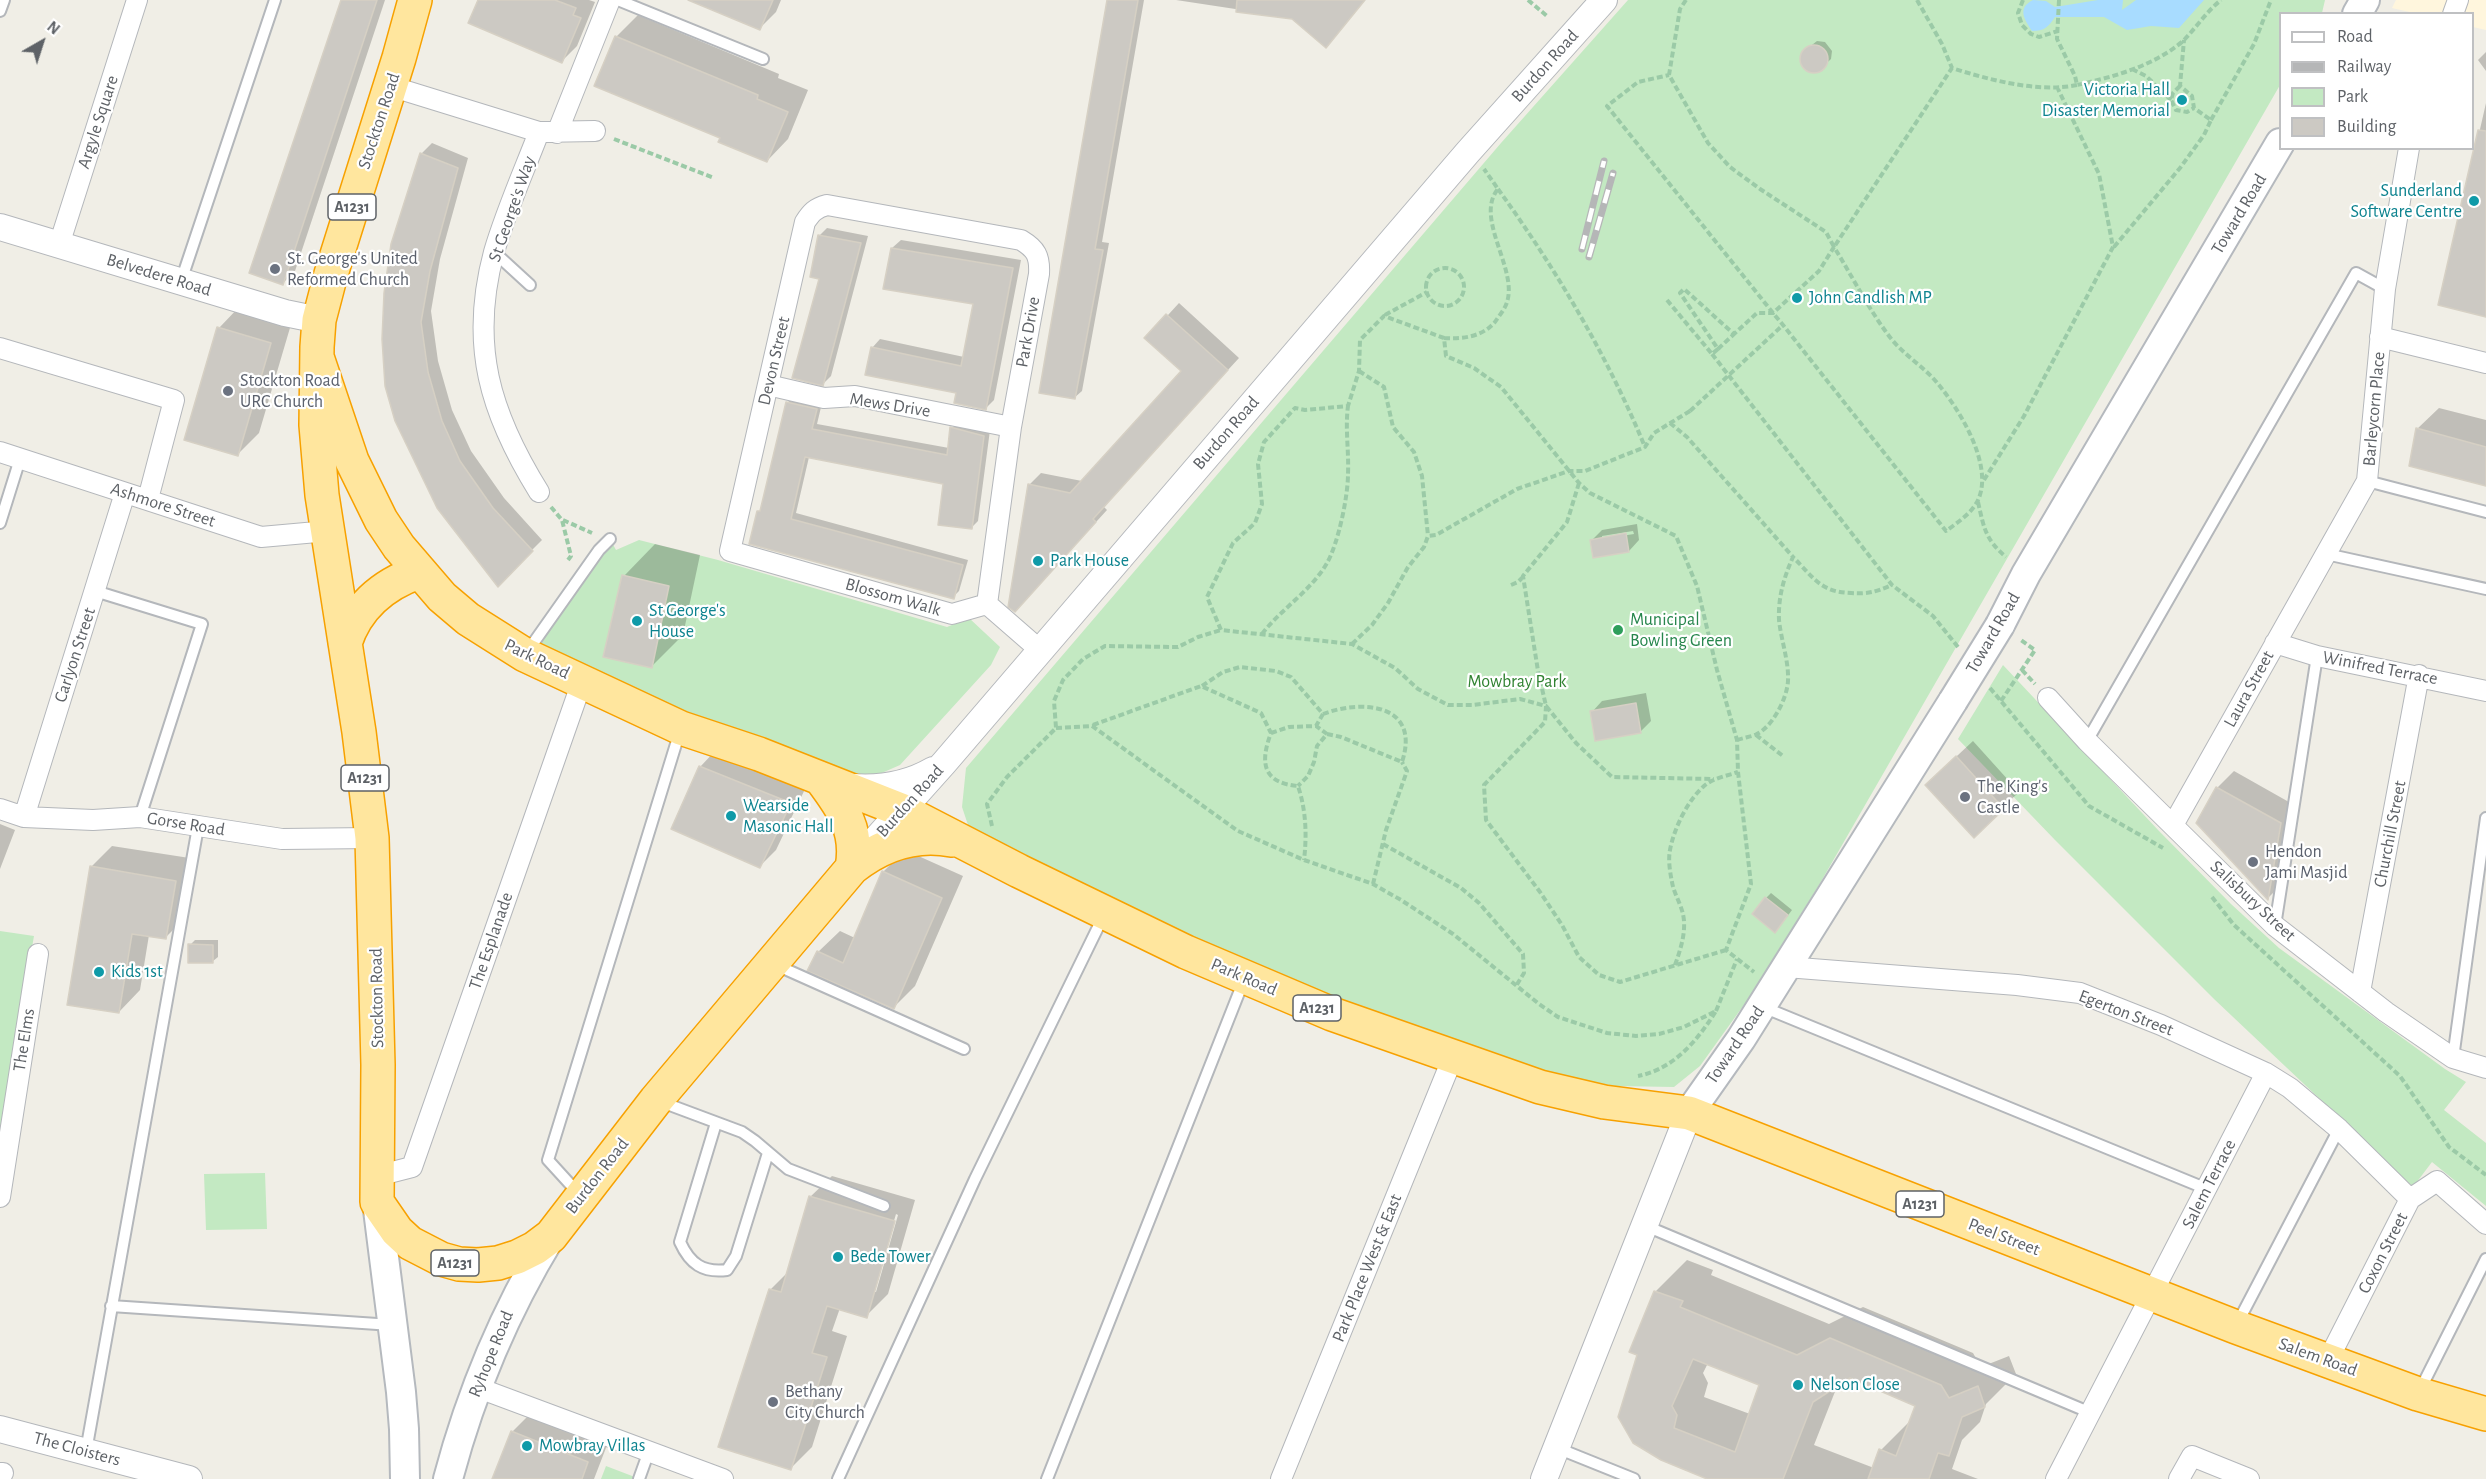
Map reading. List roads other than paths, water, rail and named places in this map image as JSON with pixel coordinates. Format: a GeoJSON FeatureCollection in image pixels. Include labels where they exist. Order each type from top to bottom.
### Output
{"type":"FeatureCollection","features":[{"type":"Feature","properties":{"kind":"highway","name":"Stockton Road"},"geometry":{"type":"LineString","coordinates":[[377,1189],[378,1065],[372,838],[328,531],[316,425],[317,357],[319,320],[331,274],[395,72],[415,0]]}},
{"type":"Feature","properties":{"kind":"highway","name":"Stockton Road"},"geometry":{"type":"LineString","coordinates":[[395,72],[427,0]]}},
{"type":"Feature","properties":{"kind":"highway","name":"Stockton Road"},"geometry":{"type":"LineString","coordinates":[[317,357],[341,431]]}},
{"type":"Feature","properties":{"kind":"highway","name":"Park Road"},"geometry":{"type":"LineString","coordinates":[[341,431],[356,471],[381,520],[419,572],[468,619],[525,656],[681,728],[759,754],[901,810],[1105,914],[1244,978],[1332,1014],[1572,1096],[1689,1113]]}},
{"type":"Feature","properties":{"kind":"highway"},"geometry":{"type":"LineString","coordinates":[[345,643],[350,628],[372,599],[394,582],[419,572]]}},
{"type":"Feature","properties":{"kind":"highway","name":"Burdon Road"},"geometry":{"type":"LineString","coordinates":[[550,1236],[656,1100],[852,868],[855,850],[853,833],[837,801],[822,780]]}},
{"type":"Feature","properties":{"kind":"highway","name":"A1231"},"geometry":{"type":"LineString","coordinates":[[852,868],[874,852],[898,842],[934,838],[966,843]]}},
{"type":"Feature","properties":{"kind":"highway","name":"Peel Street"},"geometry":{"type":"LineString","coordinates":[[1689,1113],[2152,1294]]}},
{"type":"Feature","properties":{"kind":"highway","name":"A1231"},"geometry":{"type":"LineString","coordinates":[[377,1189],[392,1224],[410,1243],[441,1259],[478,1265],[498,1263],[535,1248],[550,1236]]}},
{"type":"Feature","properties":{"kind":"highway","name":"Salem Road"},"geometry":{"type":"LineString","coordinates":[[2152,1294],[2418,1394],[2486,1414]]}},
{"type":"Feature","properties":{"kind":"main road","name":"Toward Road"},"geometry":{"type":"LineString","coordinates":[[1689,1113],[1774,987],[2000,625],[2026,574],[2279,145]]}},
{"type":"Feature","properties":{"kind":"main road","name":"Stockton Road"},"geometry":{"type":"LineString","coordinates":[[377,1189],[404,1429],[402,1475]]}},
{"type":"Feature","properties":{"kind":"main road","name":"Ryhope Road"},"geometry":{"type":"LineString","coordinates":[[448,1479],[476,1387],[511,1305],[550,1236]]}},
{"type":"Feature","properties":{"kind":"street","name":"Argyle Square"},"geometry":{"type":"LineString","coordinates":[[59,245],[136,0]]}},
{"type":"Feature","properties":{"kind":"street"},"geometry":{"type":"LineString","coordinates":[[548,132],[610,0]]}},
{"type":"Feature","properties":{"kind":"street","name":"Burdon Road"},"geometry":{"type":"LineString","coordinates":[[852,868],[1468,152],[1604,0]]}},
{"type":"Feature","properties":{"kind":"street","name":"St George's Way"},"geometry":{"type":"LineString","coordinates":[[395,72],[548,132],[595,131]]}},
{"type":"Feature","properties":{"kind":"street","name":"St George's Way"},"geometry":{"type":"LineString","coordinates":[[539,492],[514,451],[498,412],[484,359],[484,314],[495,252],[548,132]]}},
{"type":"Feature","properties":{"kind":"street"},"geometry":{"type":"LineString","coordinates":[[2385,289],[2409,150]]}},
{"type":"Feature","properties":{"kind":"street","name":"Devon Street"},"geometry":{"type":"LineString","coordinates":[[730,551],[805,222],[812,211],[819,207],[827,205],[850,209]]}},
{"type":"Feature","properties":{"kind":"street","name":"Park Drive"},"geometry":{"type":"LineString","coordinates":[[850,209],[1021,240],[1033,247],[1040,262],[1011,427],[987,604]]}},
{"type":"Feature","properties":{"kind":"street","name":"Belvedere Road"},"geometry":{"type":"LineString","coordinates":[[0,227],[285,313],[319,320]]}},
{"type":"Feature","properties":{"kind":"street","name":"Barleycorn Place"},"geometry":{"type":"LineString","coordinates":[[2326,554],[2367,481],[2385,289]]}},
{"type":"Feature","properties":{"kind":"street"},"geometry":{"type":"LineString","coordinates":[[2380,337],[2486,363]]}},
{"type":"Feature","properties":{"kind":"street"},"geometry":{"type":"LineString","coordinates":[[0,348],[174,400],[148,499]]}},
{"type":"Feature","properties":{"kind":"street","name":"Mews Drive"},"geometry":{"type":"LineString","coordinates":[[768,385],[824,398],[855,396],[1011,427]]}},
{"type":"Feature","properties":{"kind":"street","name":"Ashmore Street"},"geometry":{"type":"LineString","coordinates":[[0,452],[261,537],[328,531]]}},
{"type":"Feature","properties":{"kind":"street","name":"Carlyon Street"},"geometry":{"type":"LineString","coordinates":[[24,817],[125,493]]}},
{"type":"Feature","properties":{"kind":"street","name":"Blossom Walk"},"geometry":{"type":"LineString","coordinates":[[730,551],[952,614],[987,604]]}},
{"type":"Feature","properties":{"kind":"street","name":"Laura Street"},"geometry":{"type":"LineString","coordinates":[[2173,825],[2326,554]]}},
{"type":"Feature","properties":{"kind":"street"},"geometry":{"type":"LineString","coordinates":[[987,604],[1041,651]]}},
{"type":"Feature","properties":{"kind":"street","name":"Winifred Terrace"},"geometry":{"type":"LineString","coordinates":[[2275,644],[2317,656],[2419,675],[2486,691]]}},
{"type":"Feature","properties":{"kind":"street","name":"Churchill Street"},"geometry":{"type":"LineString","coordinates":[[2360,992],[2419,675]]}},
{"type":"Feature","properties":{"kind":"street","name":"The Esplanade"},"geometry":{"type":"LineString","coordinates":[[377,1189],[412,1167],[577,696],[580,680]]}},
{"type":"Feature","properties":{"kind":"street","name":"Salisbury Street"},"geometry":{"type":"LineString","coordinates":[[2048,698],[2087,741],[2275,926],[2360,992],[2453,1058],[2486,1068]]}},
{"type":"Feature","properties":{"kind":"street","name":"Park Road"},"geometry":{"type":"LineString","coordinates":[[822,780],[853,787],[886,787],[907,782],[944,763]]}},
{"type":"Feature","properties":{"kind":"street","name":"Gorse Road"},"geometry":{"type":"LineString","coordinates":[[0,809],[24,817],[93,820],[140,817],[282,839],[372,838]]}},
{"type":"Feature","properties":{"kind":"street","name":"The Elms"},"geometry":{"type":"LineString","coordinates":[[0,1197],[38,954]]}},
{"type":"Feature","properties":{"kind":"street","name":"Egerton Street"},"geometry":{"type":"LineString","coordinates":[[1774,987],[2017,985],[2080,993],[2161,1025],[2265,1073],[2290,1088],[2339,1129],[2410,1199]]}},
{"type":"Feature","properties":{"kind":"street","name":"Park Place West & East"},"geometry":{"type":"LineString","coordinates":[[1281,1479],[1453,1057]]}},
{"type":"Feature","properties":{"kind":"street","name":"Salem Terrace"},"geometry":{"type":"LineString","coordinates":[[2056,1479],[2265,1073]]}},
{"type":"Feature","properties":{"kind":"street"},"geometry":{"type":"LineString","coordinates":[[1544,1479],[1689,1113]]}},
{"type":"Feature","properties":{"kind":"street","name":"Coxon Street"},"geometry":{"type":"LineString","coordinates":[[2328,1360],[2410,1199],[2437,1181],[2486,1224]]}},
{"type":"Feature","properties":{"kind":"street"},"geometry":{"type":"LineString","coordinates":[[476,1387],[723,1479]]}},
{"type":"Feature","properties":{"kind":"street","name":"The Cloisters"},"geometry":{"type":"LineString","coordinates":[[0,1429],[86,1452],[134,1472],[189,1479]]}},
{"type":"Feature","properties":{"kind":"street"},"geometry":{"type":"LineString","coordinates":[[2179,1479],[2192,1456],[2249,1479]]}},
{"type":"Feature","properties":{"kind":"lane"},"geometry":{"type":"LineString","coordinates":[[0,11],[4,0]]}},
{"type":"Feature","properties":{"kind":"lane"},"geometry":{"type":"LineString","coordinates":[[181,282],[275,0]]}},
{"type":"Feature","properties":{"kind":"lane"},"geometry":{"type":"LineString","coordinates":[[618,0],[763,59]]}},
{"type":"Feature","properties":{"kind":"lane"},"geometry":{"type":"LineString","coordinates":[[495,252],[530,285]]}},
{"type":"Feature","properties":{"kind":"lane"},"geometry":{"type":"LineString","coordinates":[[2087,741],[2356,273],[2385,289]]}},
{"type":"Feature","properties":{"kind":"lane"},"geometry":{"type":"LineString","coordinates":[[0,523],[20,459]]}},
{"type":"Feature","properties":{"kind":"lane"},"geometry":{"type":"LineString","coordinates":[[2367,481],[2486,512]]}},
{"type":"Feature","properties":{"kind":"lane"},"geometry":{"type":"LineString","coordinates":[[525,656],[598,550],[610,539]]}},
{"type":"Feature","properties":{"kind":"lane"},"geometry":{"type":"LineString","coordinates":[[2326,554],[2486,589]]}},
{"type":"Feature","properties":{"kind":"lane"},"geometry":{"type":"LineString","coordinates":[[95,591],[202,624],[140,817]]}},
{"type":"Feature","properties":{"kind":"lane"},"geometry":{"type":"LineString","coordinates":[[2275,926],[2317,656]]}},
{"type":"Feature","properties":{"kind":"lane"},"geometry":{"type":"LineString","coordinates":[[581,1196],[548,1160],[681,728]]}},
{"type":"Feature","properties":{"kind":"lane"},"geometry":{"type":"LineString","coordinates":[[2453,1058],[2486,818]]}},
{"type":"Feature","properties":{"kind":"lane"},"geometry":{"type":"LineString","coordinates":[[86,1452],[198,826]]}},
{"type":"Feature","properties":{"kind":"lane"},"geometry":{"type":"LineString","coordinates":[[838,1479],[975,1179],[1105,914]]}},
{"type":"Feature","properties":{"kind":"lane"},"geometry":{"type":"LineString","coordinates":[[773,963],[964,1049]]}},
{"type":"Feature","properties":{"kind":"lane"},"geometry":{"type":"LineString","coordinates":[[1047,1479],[1244,978]]}},
{"type":"Feature","properties":{"kind":"lane"},"geometry":{"type":"LineString","coordinates":[[1774,987],[2207,1189]]}},
{"type":"Feature","properties":{"kind":"lane"},"geometry":{"type":"LineString","coordinates":[[656,1100],[742,1132],[755,1140],[788,1170],[884,1206]]}},
{"type":"Feature","properties":{"kind":"lane"},"geometry":{"type":"LineString","coordinates":[[716,1123],[680,1242],[687,1257],[711,1272],[727,1270],[736,1256],[768,1153]]}},
{"type":"Feature","properties":{"kind":"lane"},"geometry":{"type":"LineString","coordinates":[[2236,1327],[2339,1129]]}},
{"type":"Feature","properties":{"kind":"lane"},"geometry":{"type":"LineString","coordinates":[[1646,1226],[2091,1413]]}},
{"type":"Feature","properties":{"kind":"lane"},"geometry":{"type":"LineString","coordinates":[[2418,1394],[2486,1259]]}},
{"type":"Feature","properties":{"kind":"lane"},"geometry":{"type":"LineString","coordinates":[[111,1306],[393,1325]]}},
{"type":"Feature","properties":{"kind":"lane"},"geometry":{"type":"LineString","coordinates":[[1557,1448],[1634,1479]]}},
{"type":"Feature","properties":{"kind":"lane"},"geometry":{"type":"LineString","coordinates":[[639,1479],[649,1451]]}},
{"type":"Feature","properties":{"kind":"water"},"geometry":{"type":"Polygon","coordinates":[[[2033,0],[2046,1],[2055,7],[2098,0],[2123,0],[2122,10],[2136,0],[2204,0],[2179,28],[2151,26],[2127,30],[2104,17],[2055,17],[2046,28],[2032,31],[2025,18],[2024,10],[2033,0]]]}},
{"type":"Feature","properties":{"kind":"railway"},"geometry":{"type":"LineString","coordinates":[[1582,249],[1604,161]]}},
{"type":"Feature","properties":{"kind":"railway"},"geometry":{"type":"LineString","coordinates":[[1589,257],[1613,173]]}},
{"type":"Feature","properties":{"kind":"place","name":"Victoria Hall Disaster Memorial"},"geometry":{"type":"Point","coordinates":[2182,100]}},
{"type":"Feature","properties":{"kind":"place","name":"Sunderland Software Centre"},"geometry":{"type":"Point","coordinates":[2474,201]}},
{"type":"Feature","properties":{"kind":"place","name":"St. George's United Reformed Church"},"geometry":{"type":"Point","coordinates":[275,269]}},
{"type":"Feature","properties":{"kind":"place","name":"John Candlish MP"},"geometry":{"type":"Point","coordinates":[1797,298]}},
{"type":"Feature","properties":{"kind":"place","name":"Stockton Road URC Church"},"geometry":{"type":"Point","coordinates":[228,391]}},
{"type":"Feature","properties":{"kind":"place","name":"Park House"},"geometry":{"type":"Point","coordinates":[1038,561]}},
{"type":"Feature","properties":{"kind":"place","name":"St George's House"},"geometry":{"type":"Point","coordinates":[637,621]}},
{"type":"Feature","properties":{"kind":"place","name":"Municipal Bowling Green"},"geometry":{"type":"Point","coordinates":[1618,630]}},
{"type":"Feature","properties":{"kind":"place","name":"The King's Castle"},"geometry":{"type":"Point","coordinates":[1965,797]}},
{"type":"Feature","properties":{"kind":"place","name":"Wearside Masonic Hall"},"geometry":{"type":"Point","coordinates":[731,816]}},
{"type":"Feature","properties":{"kind":"place","name":"Hendon Jami Masjid"},"geometry":{"type":"Point","coordinates":[2253,862]}},
{"type":"Feature","properties":{"kind":"place","name":"Kids 1st"},"geometry":{"type":"Point","coordinates":[99,972]}},
{"type":"Feature","properties":{"kind":"place","name":"Bede Tower"},"geometry":{"type":"Point","coordinates":[838,1257]}},
{"type":"Feature","properties":{"kind":"place","name":"Nelson Close"},"geometry":{"type":"Point","coordinates":[1798,1385]}},
{"type":"Feature","properties":{"kind":"place","name":"Bethany City Church"},"geometry":{"type":"Point","coordinates":[773,1402]}},
{"type":"Feature","properties":{"kind":"place","name":"Mowbray Villas"},"geometry":{"type":"Point","coordinates":[527,1446]}},
{"type":"Feature","properties":{"kind":"park label","name":"Mowbray Park"},"geometry":{"type":"Point","coordinates":[1517,682]}}]}
